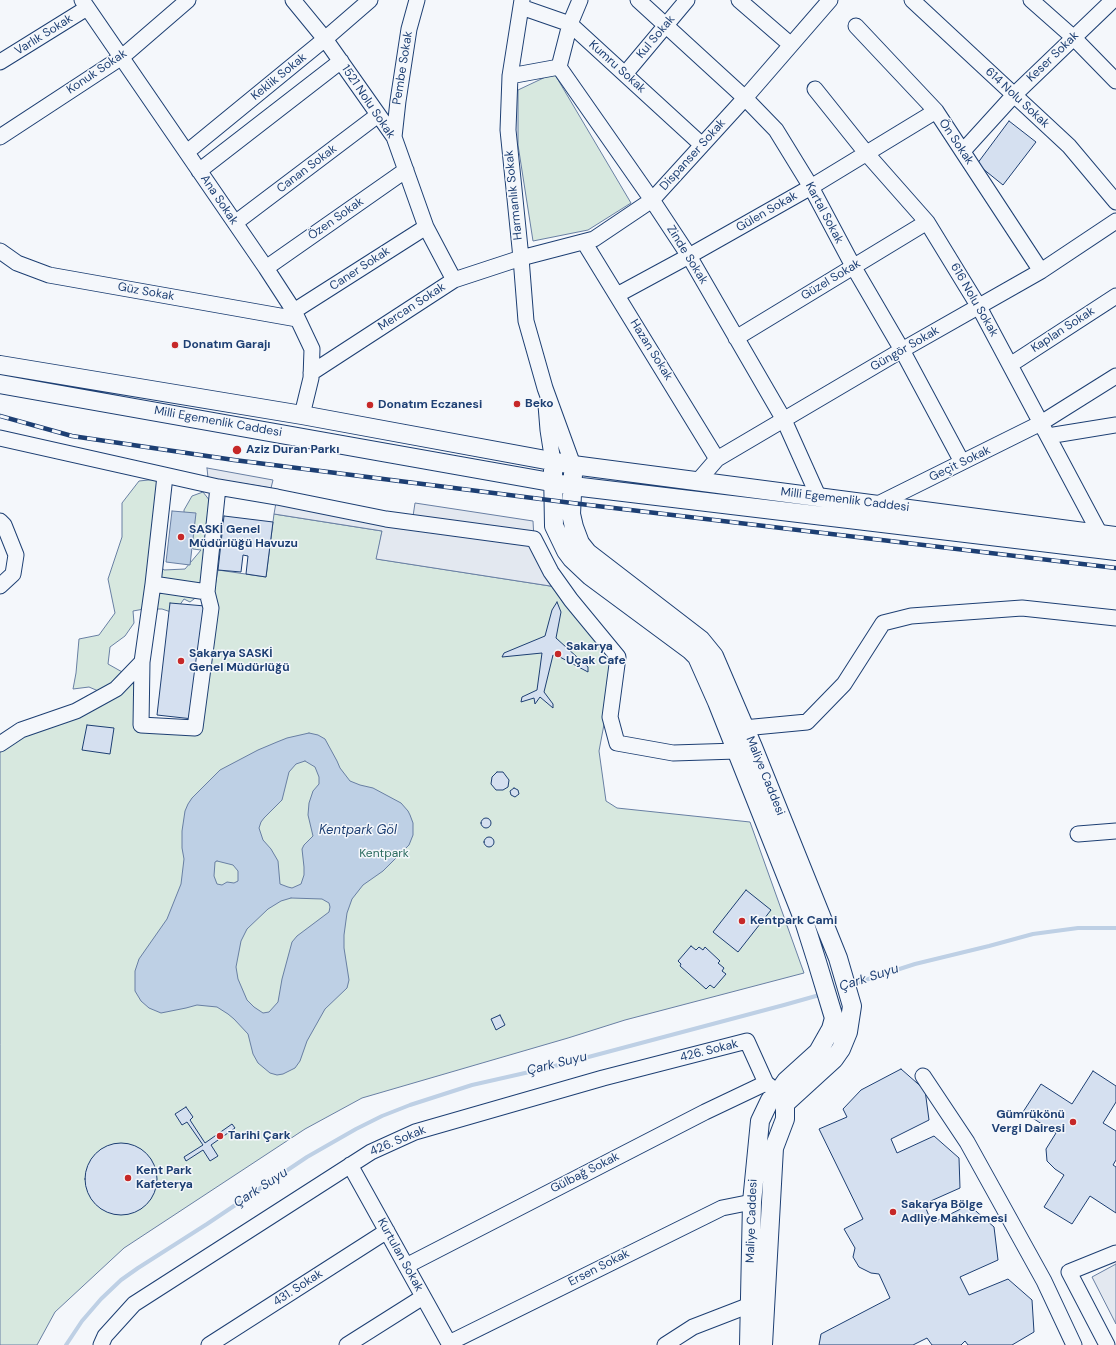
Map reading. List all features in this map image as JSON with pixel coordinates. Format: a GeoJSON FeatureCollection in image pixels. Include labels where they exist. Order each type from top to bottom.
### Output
{"type":"FeatureCollection","features":[{"type":"Feature","properties":{"kind":"main road","name":"Milli Egemenlik Caddesi"},"geometry":{"type":"LineString","coordinates":[[3,365],[302,415],[553,462],[1108,535]]}},
{"type":"Feature","properties":{"kind":"main road","name":"Milli Egemenlik Caddesi"},"geometry":{"type":"LineString","coordinates":[[0,384],[573,486],[1116,551]]}},
{"type":"Feature","properties":{"kind":"main road","name":"Maliye Caddesi"},"geometry":{"type":"LineString","coordinates":[[553,462],[554,526],[566,551],[581,568],[601,585],[690,650],[697,658],[717,702],[737,728],[737,751],[801,914],[818,962],[834,1018],[831,1029],[818,1052],[786,1081],[760,1121],[752,1202],[749,1345]]}},
{"type":"Feature","properties":{"kind":"main road","name":"Maliye Caddesi"},"geometry":{"type":"LineString","coordinates":[[573,465],[571,514],[580,543],[596,560],[701,640],[714,656],[737,728],[838,958],[852,1006],[848,1032],[841,1050],[824,1070],[777,1095]]}},
{"type":"Feature","properties":{"kind":"main road","name":"Maliye Caddesi"},"geometry":{"type":"LineString","coordinates":[[763,1345],[774,1148],[785,1120],[777,1095]]}},
{"type":"Feature","properties":{"kind":"street","name":"Konuk Sokak"},"geometry":{"type":"LineString","coordinates":[[0,137],[122,57],[188,0]]}},
{"type":"Feature","properties":{"kind":"street","name":"1521 Nolu Sokak"},"geometry":{"type":"LineString","coordinates":[[293,0],[325,39],[394,137],[426,227],[454,280]]}},
{"type":"Feature","properties":{"kind":"street","name":"Keklik Sokak"},"geometry":{"type":"LineString","coordinates":[[187,152],[325,39],[370,0]]}},
{"type":"Feature","properties":{"kind":"street","name":"Pembe Sokak"},"geometry":{"type":"LineString","coordinates":[[394,137],[398,101],[410,29],[417,0]]}},
{"type":"Feature","properties":{"kind":"street"},"geometry":{"type":"LineString","coordinates":[[510,76],[559,67],[570,24],[580,0]]}},
{"type":"Feature","properties":{"kind":"street","name":"Kartal Sokak"},"geometry":{"type":"LineString","coordinates":[[638,0],[745,98],[776,130],[810,187],[852,266],[902,350],[962,462]]}},
{"type":"Feature","properties":{"kind":"street","name":"Kul Sokak"},"geometry":{"type":"LineString","coordinates":[[625,74],[687,0]]}},
{"type":"Feature","properties":{"kind":"street"},"geometry":{"type":"LineString","coordinates":[[739,0],[791,45]]}},
{"type":"Feature","properties":{"kind":"street","name":"Dispanser Sokak"},"geometry":{"type":"LineString","coordinates":[[521,258],[594,239],[652,200],[745,98],[830,0]]}},
{"type":"Feature","properties":{"kind":"street","name":"614 Nolu Sokak"},"geometry":{"type":"LineString","coordinates":[[912,0],[1068,146],[1116,202]]}},
{"type":"Feature","properties":{"kind":"street"},"geometry":{"type":"LineString","coordinates":[[1031,0],[1074,38],[1116,81]]}},
{"type":"Feature","properties":{"kind":"street","name":"Keser Sokak"},"geometry":{"type":"LineString","coordinates":[[963,151],[1013,96],[1112,0]]}},
{"type":"Feature","properties":{"kind":"street","name":"Ana Sokak"},"geometry":{"type":"LineString","coordinates":[[85,4],[266,268],[296,315],[312,349],[311,373],[302,415]]}},
{"type":"Feature","properties":{"kind":"street","name":"Varlık Sokak"},"geometry":{"type":"LineString","coordinates":[[0,62],[85,4]]}},
{"type":"Feature","properties":{"kind":"street","name":"Kumru Sokak"},"geometry":{"type":"LineString","coordinates":[[521,4],[570,24],[702,145]]}},
{"type":"Feature","properties":{"kind":"street","name":"Harmanlık Sokak"},"geometry":{"type":"LineString","coordinates":[[521,4],[510,76],[508,130],[526,320],[545,388],[573,465]]}},
{"type":"Feature","properties":{"kind":"street","name":"Ön Sokak"},"geometry":{"type":"LineString","coordinates":[[856,26],[936,111],[1041,271]]}},
{"type":"Feature","properties":{"kind":"street"},"geometry":{"type":"LineString","coordinates":[[200,171],[340,61]]}},
{"type":"Feature","properties":{"kind":"street","name":"Zinde Sokak"},"geometry":{"type":"LineString","coordinates":[[559,67],[652,200],[689,256],[784,420],[819,498]]}},
{"type":"Feature","properties":{"kind":"street","name":"616 Nolu Sokak"},"geometry":{"type":"LineString","coordinates":[[815,89],[867,154],[927,222],[979,307],[1045,430],[1108,535]]}},
{"type":"Feature","properties":{"kind":"street","name":"Gülen Sokak"},"geometry":{"type":"LineString","coordinates":[[617,295],[810,187],[936,111]]}},
{"type":"Feature","properties":{"kind":"street","name":"Canan Sokak"},"geometry":{"type":"LineString","coordinates":[[235,223],[378,115]]}},
{"type":"Feature","properties":{"kind":"street","name":"Özen Sokak"},"geometry":{"type":"LineString","coordinates":[[266,268],[406,170]]}},
{"type":"Feature","properties":{"kind":"street","name":"Güngör Sokak"},"geometry":{"type":"LineString","coordinates":[[698,481],[717,459],[902,350],[1041,271],[1116,221]]}},
{"type":"Feature","properties":{"kind":"street","name":"Güzel Sokak"},"geometry":{"type":"LineString","coordinates":[[736,338],[852,266],[927,222]]}},
{"type":"Feature","properties":{"kind":"street","name":"Caner Sokak"},"geometry":{"type":"LineString","coordinates":[[296,315],[426,227]]}},
{"type":"Feature","properties":{"kind":"street","name":"Hazan Sokak"},"geometry":{"type":"LineString","coordinates":[[584,242],[717,459]]}},
{"type":"Feature","properties":{"kind":"street","name":"Güz Sokak"},"geometry":{"type":"LineString","coordinates":[[0,251],[17,263],[49,275],[296,315]]}},
{"type":"Feature","properties":{"kind":"street","name":"Mercan Sokak"},"geometry":{"type":"LineString","coordinates":[[311,373],[454,280],[521,258]]}},
{"type":"Feature","properties":{"kind":"street","name":"Kaplan Sokak"},"geometry":{"type":"LineString","coordinates":[[1010,364],[1116,296]]}},
{"type":"Feature","properties":{"kind":"street"},"geometry":{"type":"LineString","coordinates":[[1045,430],[1116,376]]}},
{"type":"Feature","properties":{"kind":"street","name":"Harmanlık Sokak"},"geometry":{"type":"LineString","coordinates":[[545,388],[548,430],[553,462]]}},
{"type":"Feature","properties":{"kind":"street","name":"Geçit Sokak"},"geometry":{"type":"LineString","coordinates":[[878,504],[962,462],[1045,430],[1116,425]]}},
{"type":"Feature","properties":{"kind":"street"},"geometry":{"type":"LineString","coordinates":[[0,438],[165,476],[277,497],[386,520],[534,539],[554,526]]}},
{"type":"Feature","properties":{"kind":"street"},"geometry":{"type":"LineString","coordinates":[[165,476],[153,584],[142,662],[141,725],[195,728],[211,608],[207,592],[218,487]]}},
{"type":"Feature","properties":{"kind":"street"},"geometry":{"type":"LineString","coordinates":[[0,521],[4,525],[16,555],[13,574],[0,586]]}},
{"type":"Feature","properties":{"kind":"street"},"geometry":{"type":"LineString","coordinates":[[534,539],[551,572],[618,657],[610,717],[617,744],[673,753],[737,751]]}},
{"type":"Feature","properties":{"kind":"street"},"geometry":{"type":"LineString","coordinates":[[153,584],[207,592]]}},
{"type":"Feature","properties":{"kind":"street"},"geometry":{"type":"LineString","coordinates":[[737,728],[807,722],[844,684],[883,623],[911,616],[1022,608],[1116,618]]}},
{"type":"Feature","properties":{"kind":"street"},"geometry":{"type":"LineString","coordinates":[[0,744],[21,730],[76,711],[116,689],[142,662]]}},
{"type":"Feature","properties":{"kind":"street"},"geometry":{"type":"LineString","coordinates":[[1078,834],[1116,831]]}},
{"type":"Feature","properties":{"kind":"street","name":"426. Sokak"},"geometry":{"type":"LineString","coordinates":[[100,1345],[105,1336],[134,1304],[371,1152],[415,1132],[603,1078],[747,1041],[777,1095]]}},
{"type":"Feature","properties":{"kind":"street"},"geometry":{"type":"LineString","coordinates":[[923,1076],[971,1149],[1044,1281],[1074,1345]]}},
{"type":"Feature","properties":{"kind":"street","name":"Gülbağ Sokak"},"geometry":{"type":"LineString","coordinates":[[406,1266],[698,1115],[777,1095]]}},
{"type":"Feature","properties":{"kind":"street","name":"Kurtulan Sokak"},"geometry":{"type":"LineString","coordinates":[[350,1165],[449,1344]]}},
{"type":"Feature","properties":{"kind":"street","name":"Ersen Sokak"},"geometry":{"type":"LineString","coordinates":[[449,1344],[722,1208],[752,1202]]}},
{"type":"Feature","properties":{"kind":"street","name":"431. Sokak"},"geometry":{"type":"LineString","coordinates":[[210,1345],[387,1231]]}},
{"type":"Feature","properties":{"kind":"street"},"geometry":{"type":"LineString","coordinates":[[1107,1345],[1069,1272],[1116,1253]]}},
{"type":"Feature","properties":{"kind":"street"},"geometry":{"type":"LineString","coordinates":[[347,1345],[423,1297]]}},
{"type":"Feature","properties":{"kind":"street"},"geometry":{"type":"LineString","coordinates":[[670,1344],[692,1327],[750,1305]]}},
{"type":"Feature","properties":{"kind":"green space"},"geometry":{"type":"Polygon","coordinates":[[[554,73],[631,203],[588,230],[533,241],[518,145],[518,90],[554,73]]]}},
{"type":"Feature","properties":{"kind":"green space","name":"Kentpark"},"geometry":{"type":"Polygon","coordinates":[[[158,479],[153,558],[164,570],[185,569],[201,550],[193,549],[184,533],[184,510],[192,496],[203,492],[210,501],[206,525],[209,526],[220,516],[223,525],[222,558],[198,596],[190,602],[184,599],[174,613],[162,609],[144,609],[133,611],[134,623],[125,636],[110,647],[108,664],[124,673],[142,662],[141,725],[195,728],[211,608],[218,570],[266,577],[274,514],[382,531],[377,559],[563,588],[617,655],[599,751],[606,801],[617,808],[750,822],[804,973],[625,1020],[362,1098],[305,1129],[124,1248],[55,1312],[37,1345],[0,1345],[0,744],[103,693],[89,687],[73,689],[79,639],[99,635],[115,613],[108,579],[122,537],[122,503],[139,481],[158,479]]]}},
{"type":"Feature","properties":{"kind":"shaded area"},"geometry":{"type":"Polygon","coordinates":[[[207,468],[273,480],[271,488],[208,478],[207,468]]]}},
{"type":"Feature","properties":{"kind":"shaded area"},"geometry":{"type":"Polygon","coordinates":[[[277,497],[412,523],[415,503],[533,521],[534,539],[532,540],[563,588],[376,559],[382,531],[274,514],[277,497]]]}},
{"type":"Feature","properties":{"kind":"shaded area"},"geometry":{"type":"Polygon","coordinates":[[[1116,1264],[1116,1324],[1092,1277],[1116,1264]]]}},
{"type":"Feature","properties":{"kind":"water","name":"SASKİ Genel Müdürlüğü Havuzu"},"geometry":{"type":"Polygon","coordinates":[[[172,511],[196,513],[190,565],[166,562],[172,511]]]}},
{"type":"Feature","properties":{"kind":"water","name":"Kentpark Göl"},"geometry":{"type":"Polygon","coordinates":[[[309,733],[318,735],[325,739],[340,768],[350,781],[373,788],[401,803],[408,811],[413,823],[413,835],[409,845],[383,871],[363,885],[352,899],[347,913],[344,935],[344,948],[349,980],[347,988],[325,1009],[307,1041],[300,1061],[295,1068],[283,1074],[277,1075],[270,1073],[258,1063],[253,1054],[248,1034],[234,1019],[217,1007],[197,1005],[161,1013],[149,1008],[141,1001],[135,991],[135,971],[139,959],[167,919],[181,884],[184,859],[182,848],[182,831],[185,811],[188,804],[220,770],[258,750],[287,738],[309,733]],[[305,761],[296,764],[289,772],[282,800],[264,818],[259,828],[263,840],[271,849],[278,861],[280,884],[292,888],[301,884],[304,875],[302,849],[313,836],[308,815],[309,803],[313,791],[319,784],[319,777],[315,767],[305,761]],[[217,861],[215,862],[214,876],[217,884],[222,885],[227,882],[234,883],[238,881],[238,871],[233,865],[217,861]],[[291,898],[281,901],[268,909],[247,929],[241,941],[236,967],[238,979],[247,1000],[263,1013],[269,1012],[278,1002],[282,979],[292,942],[297,936],[329,912],[330,907],[329,903],[322,899],[291,898]]]}},
{"type":"Feature","properties":{"kind":"building"},"geometry":{"type":"Polygon","coordinates":[[[1009,121],[1036,142],[1003,185],[977,164],[1009,121]]]}},
{"type":"Feature","properties":{"kind":"building"},"geometry":{"type":"Polygon","coordinates":[[[224,516],[273,522],[266,577],[246,574],[248,556],[243,555],[241,572],[218,570],[224,516]]]}},
{"type":"Feature","properties":{"kind":"building","name":"Sakarya Uçak Cafe"},"geometry":{"type":"Polygon","coordinates":[[[557,602],[561,612],[556,638],[588,667],[588,672],[558,656],[553,655],[544,692],[553,704],[553,708],[540,697],[535,704],[534,698],[521,702],[522,697],[537,690],[542,653],[502,657],[504,653],[545,636],[552,610],[557,602]]]}},
{"type":"Feature","properties":{"kind":"building","name":"Sakarya SASKİ Genel Müdürlüğü"},"geometry":{"type":"Polygon","coordinates":[[[170,603],[205,606],[193,719],[157,715],[170,603]]]}},
{"type":"Feature","properties":{"kind":"building"},"geometry":{"type":"Polygon","coordinates":[[[87,725],[114,728],[110,754],[82,750],[87,725]]]}},
{"type":"Feature","properties":{"kind":"building"},"geometry":{"type":"Polygon","coordinates":[[[497,772],[503,772],[509,780],[508,787],[503,790],[496,790],[491,784],[492,777],[497,772]]]}},
{"type":"Feature","properties":{"kind":"building"},"geometry":{"type":"Polygon","coordinates":[[[514,788],[518,790],[519,794],[515,797],[511,795],[510,791],[514,788]]]}},
{"type":"Feature","properties":{"kind":"building"},"geometry":{"type":"Polygon","coordinates":[[[484,818],[488,818],[490,819],[490,827],[484,828],[481,825],[481,821],[484,818]]]}},
{"type":"Feature","properties":{"kind":"building"},"geometry":{"type":"Polygon","coordinates":[[[487,837],[491,837],[493,838],[493,846],[487,847],[484,844],[484,840],[487,837]]]}},
{"type":"Feature","properties":{"kind":"building","name":"Kentpark Cami"},"geometry":{"type":"Polygon","coordinates":[[[746,890],[771,910],[738,952],[713,932],[746,890]]]}},
{"type":"Feature","properties":{"kind":"building"},"geometry":{"type":"Polygon","coordinates":[[[691,946],[696,950],[699,947],[703,950],[705,947],[720,961],[718,963],[724,968],[722,971],[726,974],[714,988],[710,985],[706,989],[680,966],[681,964],[678,961],[691,946]]]}},
{"type":"Feature","properties":{"kind":"building"},"geometry":{"type":"Polygon","coordinates":[[[500,1015],[505,1025],[496,1030],[491,1019],[500,1015]]]}},
{"type":"Feature","properties":{"kind":"building","name":"Sakarya Bölge Adliye Mahkemesi"},"geometry":{"type":"Polygon","coordinates":[[[901,1069],[925,1090],[929,1120],[891,1139],[897,1153],[934,1136],[959,1158],[960,1188],[924,1204],[932,1223],[969,1205],[994,1227],[998,1260],[960,1277],[969,1295],[1008,1279],[1032,1300],[1034,1332],[1012,1345],[968,1345],[965,1341],[961,1345],[932,1345],[927,1338],[913,1345],[819,1345],[821,1334],[890,1298],[879,1274],[871,1273],[859,1267],[853,1257],[855,1248],[844,1229],[863,1219],[819,1129],[847,1117],[843,1109],[861,1090],[901,1069]]]}},
{"type":"Feature","properties":{"kind":"building"},"geometry":{"type":"Polygon","coordinates":[[[1093,1071],[1116,1086],[1116,1102],[1103,1123],[1116,1131],[1116,1160],[1113,1165],[1116,1167],[1116,1213],[1090,1196],[1072,1224],[1044,1207],[1064,1175],[1047,1161],[1046,1149],[1056,1133],[1023,1112],[1041,1084],[1072,1104],[1093,1071]]]}},
{"type":"Feature","properties":{"kind":"building","name":"Tarihi Çark"},"geometry":{"type":"Polygon","coordinates":[[[186,1107],[193,1117],[190,1120],[205,1143],[232,1124],[235,1128],[211,1145],[218,1156],[210,1161],[203,1150],[186,1161],[184,1157],[203,1145],[187,1122],[182,1125],[175,1114],[186,1107]]]}},
{"type":"Feature","properties":{"kind":"building"},"geometry":{"type":"Polygon","coordinates":[[[121,1143],[141,1149],[151,1159],[157,1179],[151,1199],[141,1209],[121,1215],[101,1209],[91,1199],[85,1179],[91,1159],[101,1149],[121,1143]]]}},
{"type":"Feature","properties":{"kind":"waterway","name":"Çark Suyu"},"geometry":{"type":"LineString","coordinates":[[850,985],[915,964],[1033,934],[1078,928],[1116,928]]}},
{"type":"Feature","properties":{"kind":"waterway","name":"Çark Suyu"},"geometry":{"type":"LineString","coordinates":[[66,1345],[82,1321],[101,1299],[121,1280],[307,1157],[382,1116],[410,1105],[472,1085],[547,1068],[823,994]]}},
{"type":"Feature","properties":{"kind":"railway"},"geometry":{"type":"LineString","coordinates":[[0,416],[72,436],[234,460],[572,503],[1116,568]]}},
{"type":"Feature","properties":{"kind":"place","name":"Donatım Garajı"},"geometry":{"type":"Point","coordinates":[175,345]}},
{"type":"Feature","properties":{"kind":"place","name":"Beko"},"geometry":{"type":"Point","coordinates":[517,404]}},
{"type":"Feature","properties":{"kind":"place","name":"Donatım Eczanesi"},"geometry":{"type":"Point","coordinates":[370,405]}},
{"type":"Feature","properties":{"kind":"place","name":"Aziz Duran Parkı"},"geometry":{"type":"Point","coordinates":[237,450]}},
{"type":"Feature","properties":{"kind":"place","name":"SASKİ Genel Müdürlüğü Havuzu"},"geometry":{"type":"Point","coordinates":[181,537]}},
{"type":"Feature","properties":{"kind":"place","name":"Sakarya Uçak Cafe"},"geometry":{"type":"Point","coordinates":[558,654]}},
{"type":"Feature","properties":{"kind":"place","name":"Sakarya SASKİ Genel Müdürlüğü"},"geometry":{"type":"Point","coordinates":[181,661]}},
{"type":"Feature","properties":{"kind":"place","name":"Kentpark Cami"},"geometry":{"type":"Point","coordinates":[742,921]}},
{"type":"Feature","properties":{"kind":"place","name":"Gümrükönü Vergi Dairesi"},"geometry":{"type":"Point","coordinates":[1073,1122]}},
{"type":"Feature","properties":{"kind":"place","name":"Tarihi Çark"},"geometry":{"type":"Point","coordinates":[220,1136]}},
{"type":"Feature","properties":{"kind":"place","name":"Kent Park Kafeterya"},"geometry":{"type":"Point","coordinates":[128,1178]}},
{"type":"Feature","properties":{"kind":"place","name":"Sakarya Bölge Adliye Mahkemesi"},"geometry":{"type":"Point","coordinates":[893,1212]}}]}
